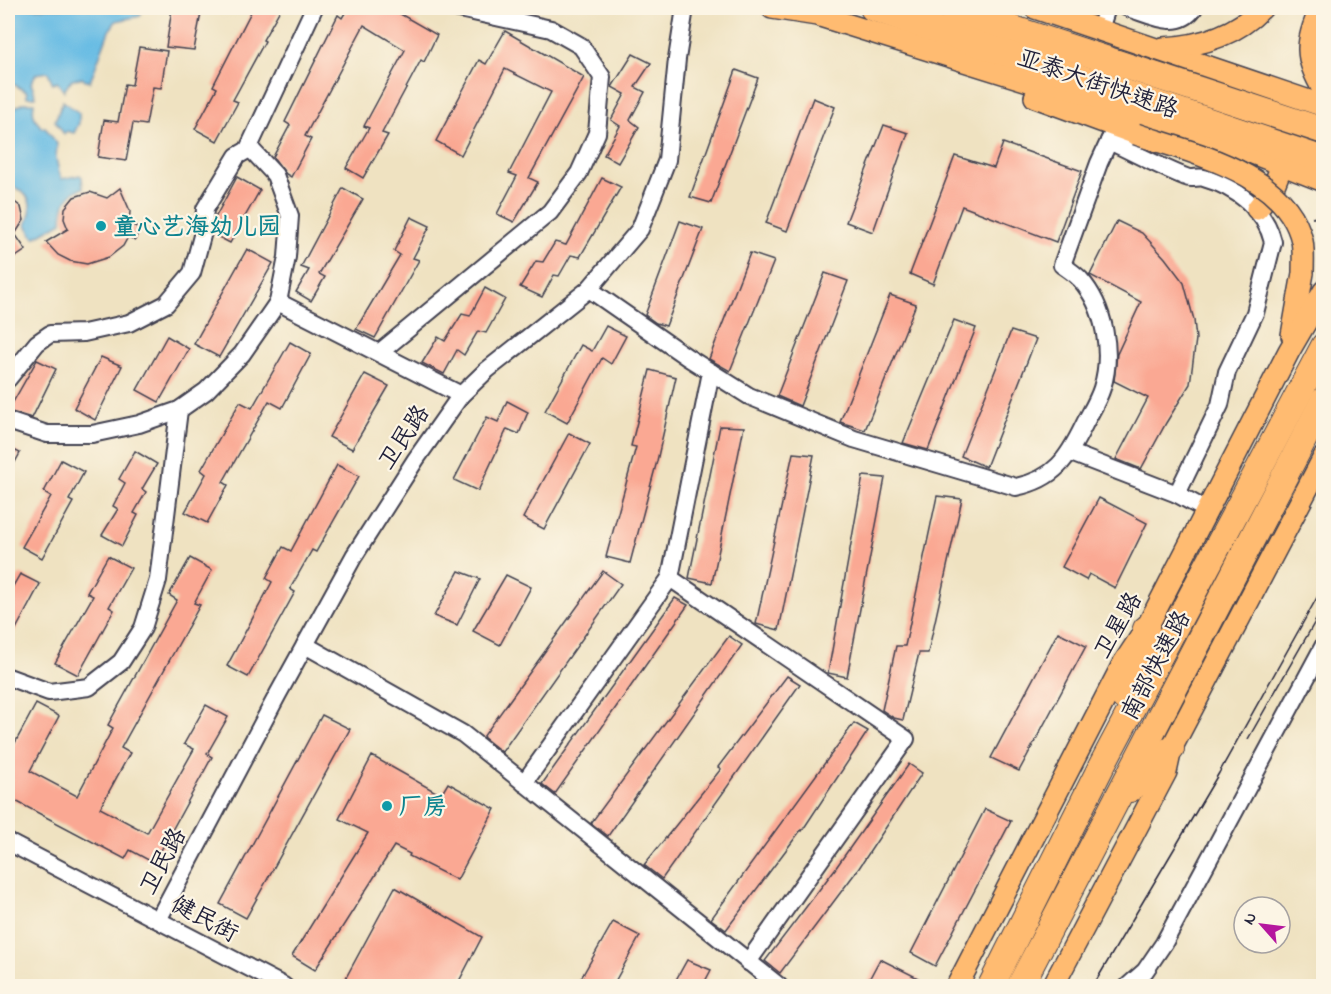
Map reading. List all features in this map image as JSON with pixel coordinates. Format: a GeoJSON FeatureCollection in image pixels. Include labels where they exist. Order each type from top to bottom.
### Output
{"type":"FeatureCollection","features":[{"type":"Feature","properties":{"kind":"highway","name":"亚泰大街快速路"},"geometry":{"type":"LineString","coordinates":[[873,8],[1323,160]]}},
{"type":"Feature","properties":{"kind":"highway","name":"亚泰大街快速路"},"geometry":{"type":"LineString","coordinates":[[950,8],[1323,131]]}},
{"type":"Feature","properties":{"kind":"highway","name":"南部快速路"},"geometry":{"type":"LineString","coordinates":[[991,987],[1104,761],[1323,346]]}},
{"type":"Feature","properties":{"kind":"highway","name":"南部快速路"},"geometry":{"type":"LineString","coordinates":[[1020,987],[1323,400]]}},
{"type":"Feature","properties":{"kind":"highway"},"geometry":{"type":"LineString","coordinates":[[1104,761],[1146,629]]}},
{"type":"Feature","properties":{"kind":"highway"},"geometry":{"type":"LineString","coordinates":[[1114,803],[1171,749]]}},
{"type":"Feature","properties":{"kind":"main road"},"geometry":{"type":"LineString","coordinates":[[772,8],[817,15],[977,64],[1227,143],[1323,181]]}},
{"type":"Feature","properties":{"kind":"main road"},"geometry":{"type":"LineString","coordinates":[[1035,8],[1323,106]]}},
{"type":"Feature","properties":{"kind":"main road"},"geometry":{"type":"LineString","coordinates":[[1154,48],[1187,46],[1209,41],[1228,33],[1262,8]]}},
{"type":"Feature","properties":{"kind":"main road"},"geometry":{"type":"LineString","coordinates":[[1321,8],[1309,37],[1308,52],[1310,66],[1323,91]]}},
{"type":"Feature","properties":{"kind":"main road"},"geometry":{"type":"LineString","coordinates":[[977,64],[1028,94],[1113,134],[1136,134],[1221,164],[1258,182],[1284,204],[1302,241],[1303,273],[1289,351]]}},
{"type":"Feature","properties":{"kind":"main road"},"geometry":{"type":"LineString","coordinates":[[1257,209],[1273,188],[1282,165]]}},
{"type":"Feature","properties":{"kind":"main road","name":"卫星路"},"geometry":{"type":"LineString","coordinates":[[957,987],[1123,664],[1146,629],[1289,351],[1323,291]]}},
{"type":"Feature","properties":{"kind":"main road"},"geometry":{"type":"LineString","coordinates":[[1053,987],[1166,772],[1171,749],[1323,457]]}},
{"type":"Feature","properties":{"kind":"main road"},"geometry":{"type":"LineString","coordinates":[[1294,515],[1323,495]]}},
{"type":"Feature","properties":{"kind":"street"},"geometry":{"type":"LineString","coordinates":[[8,380],[37,344],[50,334],[84,333],[129,323],[166,304],[192,273],[205,209],[237,156],[250,148],[314,8]]}},
{"type":"Feature","properties":{"kind":"street"},"geometry":{"type":"LineString","coordinates":[[379,353],[550,212],[579,173],[597,133],[602,77],[581,46],[551,29],[455,8]]}},
{"type":"Feature","properties":{"kind":"street","name":"卫民路"},"geometry":{"type":"LineString","coordinates":[[158,920],[354,556],[460,395],[487,370],[589,289],[640,230],[667,160],[677,58],[685,8]]}},
{"type":"Feature","properties":{"kind":"street"},"geometry":{"type":"LineString","coordinates":[[1100,29],[1107,8]]}},
{"type":"Feature","properties":{"kind":"street"},"geometry":{"type":"LineString","coordinates":[[1128,8],[1177,21],[1189,15],[1194,8]]}},
{"type":"Feature","properties":{"kind":"street"},"geometry":{"type":"LineString","coordinates":[[589,289],[749,396],[854,439],[1016,487],[1033,484],[1060,465],[1071,453],[1102,389],[1108,354],[1105,333],[1094,299],[1080,279],[1062,265],[1113,134],[1188,179],[1204,178],[1228,188],[1257,209],[1265,221],[1273,242],[1260,297],[1227,372],[1220,405],[1177,494]]}},
{"type":"Feature","properties":{"kind":"street"},"geometry":{"type":"LineString","coordinates":[[8,421],[47,434],[92,434],[140,424],[178,410],[206,391],[242,354],[278,302],[287,257],[290,216],[275,175],[250,148]]}},
{"type":"Feature","properties":{"kind":"street"},"geometry":{"type":"LineString","coordinates":[[278,302],[460,395]]}},
{"type":"Feature","properties":{"kind":"street"},"geometry":{"type":"LineString","coordinates":[[524,783],[670,578],[711,372]]}},
{"type":"Feature","properties":{"kind":"street"},"geometry":{"type":"LineString","coordinates":[[8,677],[49,692],[88,687],[121,662],[143,628],[159,580],[178,410]]}},
{"type":"Feature","properties":{"kind":"street"},"geometry":{"type":"LineString","coordinates":[[1071,453],[1177,494],[1208,511]]}},
{"type":"Feature","properties":{"kind":"street"},"geometry":{"type":"LineString","coordinates":[[670,578],[906,739],[748,962]]}},
{"type":"Feature","properties":{"kind":"street"},"geometry":{"type":"LineString","coordinates":[[305,645],[463,734],[778,987]]}},
{"type":"Feature","properties":{"kind":"street"},"geometry":{"type":"LineString","coordinates":[[1128,987],[1145,971],[1164,943],[1323,645]]}},
{"type":"Feature","properties":{"kind":"street","name":"健民街"},"geometry":{"type":"LineString","coordinates":[[8,842],[284,987]]}},
{"type":"Feature","properties":{"kind":"water"},"geometry":{"type":"Polygon","coordinates":[[[10,8],[143,8],[140,16],[116,21],[109,31],[90,82],[82,78],[72,79],[64,91],[57,82],[53,84],[48,72],[36,74],[31,83],[36,97],[27,97],[27,92],[8,84],[8,11],[10,8]]]}},
{"type":"Feature","properties":{"kind":"water"},"geometry":{"type":"Polygon","coordinates":[[[63,101],[79,113],[79,123],[74,133],[67,131],[64,134],[55,121],[63,101]]]}},
{"type":"Feature","properties":{"kind":"water"},"geometry":{"type":"Polygon","coordinates":[[[23,103],[34,103],[35,119],[42,128],[45,127],[57,144],[56,158],[62,179],[80,175],[83,188],[73,193],[66,201],[62,222],[34,238],[26,225],[30,211],[29,200],[21,191],[8,185],[8,112],[23,103]]]}},
{"type":"Feature","properties":{"kind":"building"},"geometry":{"type":"Polygon","coordinates":[[[183,8],[202,8],[194,50],[166,47],[172,9],[183,11],[183,8]]]}},
{"type":"Feature","properties":{"kind":"building"},"geometry":{"type":"Polygon","coordinates":[[[253,8],[281,8],[233,100],[238,102],[217,141],[195,129],[217,88],[213,86],[253,8]]]}},
{"type":"Feature","properties":{"kind":"building"},"geometry":{"type":"Polygon","coordinates":[[[348,8],[390,8],[437,35],[424,62],[421,60],[382,133],[388,135],[363,178],[346,168],[369,128],[364,126],[405,50],[364,25],[305,136],[311,139],[291,177],[273,157],[290,125],[285,122],[338,15],[342,18],[348,8]]]}},
{"type":"Feature","properties":{"kind":"building"},"geometry":{"type":"Polygon","coordinates":[[[505,31],[584,77],[529,178],[538,182],[514,222],[497,214],[517,176],[509,173],[551,92],[505,69],[461,155],[436,141],[479,60],[486,64],[505,31]]]}},
{"type":"Feature","properties":{"kind":"building"},"geometry":{"type":"Polygon","coordinates":[[[139,47],[167,51],[161,88],[153,87],[146,125],[133,123],[126,161],[98,157],[104,120],[118,122],[125,84],[132,85],[139,47]]]}},
{"type":"Feature","properties":{"kind":"building"},"geometry":{"type":"Polygon","coordinates":[[[633,54],[651,63],[635,87],[645,92],[630,120],[639,127],[618,163],[604,155],[620,126],[611,120],[625,94],[612,87],[633,54]]]}},
{"type":"Feature","properties":{"kind":"building"},"geometry":{"type":"Polygon","coordinates":[[[736,70],[758,78],[711,203],[690,197],[736,70]]]}},
{"type":"Feature","properties":{"kind":"building"},"geometry":{"type":"Polygon","coordinates":[[[813,98],[835,107],[787,231],[766,223],[813,98]]]}},
{"type":"Feature","properties":{"kind":"building"},"geometry":{"type":"Polygon","coordinates":[[[884,125],[908,133],[873,232],[846,222],[884,125]]]}},
{"type":"Feature","properties":{"kind":"building"},"geometry":{"type":"Polygon","coordinates":[[[1003,143],[1082,171],[1056,242],[962,206],[933,284],[910,274],[955,156],[994,168],[1003,143]]]}},
{"type":"Feature","properties":{"kind":"building"},"geometry":{"type":"Polygon","coordinates":[[[237,177],[260,190],[230,243],[213,234],[215,218],[237,177]]]}},
{"type":"Feature","properties":{"kind":"building"},"geometry":{"type":"Polygon","coordinates":[[[602,178],[621,187],[580,257],[571,255],[559,276],[554,275],[542,297],[520,287],[536,261],[543,262],[555,242],[566,245],[602,178]]]}},
{"type":"Feature","properties":{"kind":"building","name":"童心艺海幼儿园"},"geometry":{"type":"Polygon","coordinates":[[[120,188],[130,211],[129,224],[140,228],[135,240],[128,237],[123,246],[109,257],[87,264],[70,261],[58,255],[46,242],[68,229],[64,219],[65,208],[74,197],[90,192],[107,198],[120,188]]]}},
{"type":"Feature","properties":{"kind":"building"},"geometry":{"type":"Polygon","coordinates":[[[343,188],[363,199],[319,274],[325,277],[311,301],[296,292],[309,270],[301,267],[343,188]]]}},
{"type":"Feature","properties":{"kind":"building"},"geometry":{"type":"Polygon","coordinates":[[[8,197],[21,207],[24,220],[15,234],[26,250],[8,262],[8,197]]]}},
{"type":"Feature","properties":{"kind":"building"},"geometry":{"type":"Polygon","coordinates":[[[411,217],[430,226],[413,258],[419,260],[375,338],[356,329],[400,255],[394,251],[411,217]]]}},
{"type":"Feature","properties":{"kind":"building"},"geometry":{"type":"Polygon","coordinates":[[[680,221],[703,229],[666,326],[656,323],[645,315],[680,221]]]}},
{"type":"Feature","properties":{"kind":"building"},"geometry":{"type":"Polygon","coordinates":[[[1117,221],[1142,233],[1184,283],[1194,320],[1196,339],[1190,384],[1141,469],[1116,459],[1148,398],[1114,381],[1117,354],[1141,302],[1090,275],[1117,221]]]}},
{"type":"Feature","properties":{"kind":"building"},"geometry":{"type":"Polygon","coordinates":[[[247,249],[273,263],[219,357],[194,344],[247,249]]]}},
{"type":"Feature","properties":{"kind":"building"},"geometry":{"type":"Polygon","coordinates":[[[750,253],[774,261],[730,371],[709,359],[750,253]]]}},
{"type":"Feature","properties":{"kind":"building"},"geometry":{"type":"Polygon","coordinates":[[[825,273],[848,281],[800,406],[777,396],[825,273]]]}},
{"type":"Feature","properties":{"kind":"building"},"geometry":{"type":"Polygon","coordinates":[[[485,288],[505,299],[486,333],[478,331],[464,355],[457,350],[444,374],[422,363],[438,337],[445,341],[462,314],[470,316],[485,288]]]}},
{"type":"Feature","properties":{"kind":"building"},"geometry":{"type":"Polygon","coordinates":[[[890,295],[916,304],[865,430],[840,422],[890,295]]]}},
{"type":"Feature","properties":{"kind":"building"},"geometry":{"type":"Polygon","coordinates":[[[954,320],[976,328],[928,450],[903,443],[954,320]]]}},
{"type":"Feature","properties":{"kind":"building"},"geometry":{"type":"Polygon","coordinates":[[[606,326],[626,336],[611,364],[602,358],[567,423],[545,411],[581,345],[592,351],[606,326]]]}},
{"type":"Feature","properties":{"kind":"building"},"geometry":{"type":"Polygon","coordinates":[[[1011,331],[1036,339],[986,467],[961,456],[1011,331]]]}},
{"type":"Feature","properties":{"kind":"building"},"geometry":{"type":"Polygon","coordinates":[[[167,336],[189,349],[159,402],[137,390],[167,336]]]}},
{"type":"Feature","properties":{"kind":"building"},"geometry":{"type":"Polygon","coordinates":[[[290,342],[311,354],[282,408],[269,401],[223,482],[228,485],[207,523],[185,512],[206,474],[201,470],[240,402],[252,408],[290,342]]]}},
{"type":"Feature","properties":{"kind":"building"},"geometry":{"type":"Polygon","coordinates":[[[101,357],[122,366],[95,420],[74,408],[101,357]]]}},
{"type":"Feature","properties":{"kind":"building"},"geometry":{"type":"Polygon","coordinates":[[[37,360],[56,369],[32,418],[8,411],[37,360]]]}},
{"type":"Feature","properties":{"kind":"building"},"geometry":{"type":"Polygon","coordinates":[[[650,370],[676,377],[630,563],[606,557],[636,447],[631,446],[650,370]]]}},
{"type":"Feature","properties":{"kind":"building"},"geometry":{"type":"Polygon","coordinates":[[[365,374],[389,386],[352,449],[329,437],[365,374]]]}},
{"type":"Feature","properties":{"kind":"building"},"geometry":{"type":"Polygon","coordinates":[[[507,401],[528,412],[519,434],[507,429],[478,491],[454,480],[487,417],[498,422],[507,401]]]}},
{"type":"Feature","properties":{"kind":"building"},"geometry":{"type":"Polygon","coordinates":[[[720,426],[744,427],[712,583],[689,578],[720,426]]]}},
{"type":"Feature","properties":{"kind":"building"},"geometry":{"type":"Polygon","coordinates":[[[569,433],[590,444],[544,529],[523,518],[569,433]]]}},
{"type":"Feature","properties":{"kind":"building"},"geometry":{"type":"Polygon","coordinates":[[[8,447],[20,453],[8,475],[8,447]]]}},
{"type":"Feature","properties":{"kind":"building"},"geometry":{"type":"Polygon","coordinates":[[[135,451],[157,464],[142,489],[146,492],[134,513],[138,515],[122,546],[102,535],[118,509],[113,506],[125,483],[119,479],[135,451]]]}},
{"type":"Feature","properties":{"kind":"building"},"geometry":{"type":"Polygon","coordinates":[[[793,453],[814,455],[779,630],[756,624],[793,453]]]}},
{"type":"Feature","properties":{"kind":"building"},"geometry":{"type":"Polygon","coordinates":[[[61,460],[84,472],[69,500],[73,502],[42,558],[22,547],[51,496],[44,492],[61,460]]]}},
{"type":"Feature","properties":{"kind":"building"},"geometry":{"type":"Polygon","coordinates":[[[337,465],[359,476],[316,552],[312,550],[290,589],[295,592],[248,677],[227,666],[272,582],[266,578],[283,547],[291,551],[337,465]]]}},
{"type":"Feature","properties":{"kind":"building"},"geometry":{"type":"Polygon","coordinates":[[[863,476],[885,478],[847,677],[828,673],[863,476]]]}},
{"type":"Feature","properties":{"kind":"building"},"geometry":{"type":"Polygon","coordinates":[[[937,496],[962,499],[928,653],[919,653],[903,720],[894,718],[882,710],[896,646],[905,646],[937,496]]]}},
{"type":"Feature","properties":{"kind":"building"},"geometry":{"type":"Polygon","coordinates":[[[1099,498],[1147,523],[1115,588],[1089,574],[1086,580],[1062,567],[1099,498]]]}},
{"type":"Feature","properties":{"kind":"building"},"geometry":{"type":"Polygon","coordinates":[[[108,556],[131,568],[109,607],[114,610],[78,675],[55,663],[93,596],[87,593],[108,556]]]}},
{"type":"Feature","properties":{"kind":"building"},"geometry":{"type":"Polygon","coordinates":[[[190,558],[212,570],[194,603],[200,605],[121,748],[130,753],[100,808],[147,833],[194,749],[184,744],[206,705],[228,717],[207,754],[212,757],[154,863],[130,850],[125,859],[8,797],[8,756],[36,704],[59,716],[30,771],[77,796],[113,728],[108,725],[177,600],[169,595],[190,558]]]}},
{"type":"Feature","properties":{"kind":"building"},"geometry":{"type":"Polygon","coordinates":[[[459,571],[480,579],[457,625],[434,616],[459,571]]]}},
{"type":"Feature","properties":{"kind":"building"},"geometry":{"type":"Polygon","coordinates":[[[603,571],[621,584],[502,752],[483,737],[603,571]]]}},
{"type":"Feature","properties":{"kind":"building"},"geometry":{"type":"Polygon","coordinates":[[[20,574],[40,584],[8,644],[8,595],[20,574]]]}},
{"type":"Feature","properties":{"kind":"building"},"geometry":{"type":"Polygon","coordinates":[[[506,575],[531,587],[500,645],[473,631],[506,575]]]}},
{"type":"Feature","properties":{"kind":"building"},"geometry":{"type":"Polygon","coordinates":[[[675,598],[688,605],[555,794],[542,784],[675,598]]]}},
{"type":"Feature","properties":{"kind":"building"},"geometry":{"type":"Polygon","coordinates":[[[1058,632],[1086,646],[1019,771],[991,758],[1058,632]]]}},
{"type":"Feature","properties":{"kind":"building"},"geometry":{"type":"Polygon","coordinates":[[[729,636],[742,645],[608,836],[591,823],[729,636]]]}},
{"type":"Feature","properties":{"kind":"building"},"geometry":{"type":"Polygon","coordinates":[[[787,676],[800,684],[662,879],[644,865],[721,769],[718,767],[787,676]]]}},
{"type":"Feature","properties":{"kind":"building"},"geometry":{"type":"Polygon","coordinates":[[[322,715],[350,729],[246,918],[220,904],[322,715]]]}},
{"type":"Feature","properties":{"kind":"building"},"geometry":{"type":"Polygon","coordinates":[[[854,723],[868,731],[802,831],[726,930],[711,919],[854,723]]]}},
{"type":"Feature","properties":{"kind":"building"},"geometry":{"type":"Polygon","coordinates":[[[372,756],[441,795],[448,783],[495,809],[457,880],[394,846],[315,970],[292,956],[368,833],[339,819],[372,756]]]}},
{"type":"Feature","properties":{"kind":"building"},"geometry":{"type":"Polygon","coordinates":[[[909,764],[922,773],[859,868],[780,973],[765,961],[835,869],[909,764]]]}},
{"type":"Feature","properties":{"kind":"building"},"geometry":{"type":"Polygon","coordinates":[[[985,809],[1011,821],[935,966],[911,953],[985,809]]]}},
{"type":"Feature","properties":{"kind":"building"},"geometry":{"type":"Polygon","coordinates":[[[395,887],[482,937],[456,987],[342,985],[395,887]]]}},
{"type":"Feature","properties":{"kind":"building"},"geometry":{"type":"Polygon","coordinates":[[[613,922],[640,936],[612,987],[576,987],[613,922]]]}},
{"type":"Feature","properties":{"kind":"building"},"geometry":{"type":"Polygon","coordinates":[[[880,959],[920,979],[915,987],[865,987],[880,959]]]}},
{"type":"Feature","properties":{"kind":"building"},"geometry":{"type":"Polygon","coordinates":[[[687,960],[711,970],[702,987],[672,987],[687,960]]]}},
{"type":"Feature","properties":{"kind":"tram line"},"geometry":{"type":"LineString","coordinates":[[1093,986],[1219,773],[1324,585]]}},
{"type":"Feature","properties":{"kind":"tram line"},"geometry":{"type":"LineString","coordinates":[[1248,739],[1324,606]]}},
{"type":"Feature","properties":{"kind":"place","name":"童心艺海幼儿园"},"geometry":{"type":"Point","coordinates":[101,226]}},
{"type":"Feature","properties":{"kind":"place","name":"厂房"},"geometry":{"type":"Point","coordinates":[387,806]}}]}
